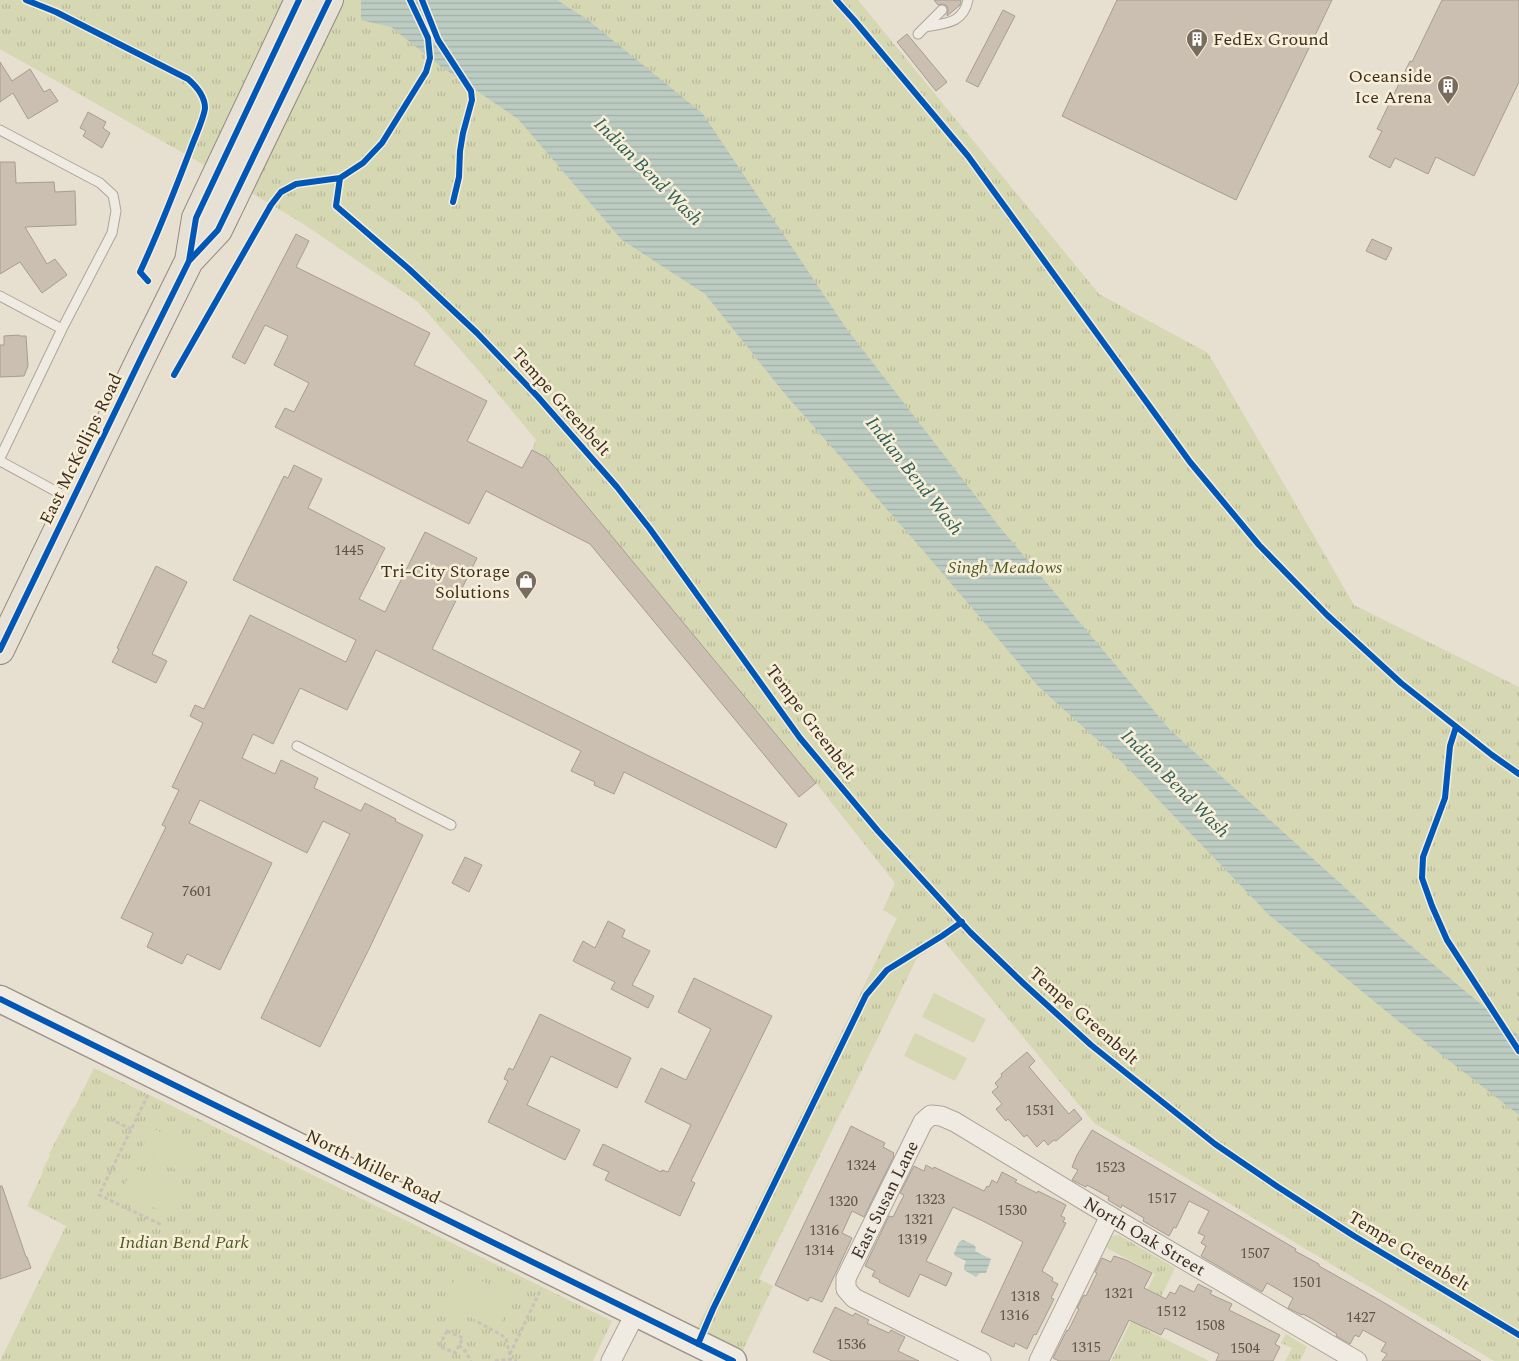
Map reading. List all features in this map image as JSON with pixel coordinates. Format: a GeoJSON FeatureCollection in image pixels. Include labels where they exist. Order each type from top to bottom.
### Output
{"type":"FeatureCollection","features":[{"type":"Feature","properties":{"kind":"main road","name":"East McKellips Road"},"geometry":{"type":"LineString","coordinates":[[0,650],[189,261],[196,218],[300,0]]}},
{"type":"Feature","properties":{"kind":"main road","name":"East McKellips Road"},"geometry":{"type":"LineString","coordinates":[[189,261],[218,230],[329,0]]}},
{"type":"Feature","properties":{"kind":"street","name":"North Miller Road"},"geometry":{"type":"LineString","coordinates":[[0,999],[724,1359]]}},
{"type":"Feature","properties":{"kind":"street","name":"North Oak Street"},"geometry":{"type":"LineString","coordinates":[[931,1115],[941,1116],[955,1122],[1110,1216],[1357,1361]]}},
{"type":"Feature","properties":{"kind":"street","name":"East Susan Lane"},"geometry":{"type":"LineString","coordinates":[[931,1115],[923,1122],[850,1269],[846,1278],[846,1288],[854,1298],[981,1361]]}},
{"type":"Feature","properties":{"kind":"street"},"geometry":{"type":"LineString","coordinates":[[1039,1361],[1110,1216]]}},
{"type":"Feature","properties":{"kind":"street"},"geometry":{"type":"LineString","coordinates":[[611,1361],[635,1314]]}},
{"type":"Feature","properties":{"kind":"lane"},"geometry":{"type":"LineString","coordinates":[[942,10],[922,30],[954,22],[966,9],[968,0]]}},
{"type":"Feature","properties":{"kind":"lane"},"geometry":{"type":"LineString","coordinates":[[0,130],[100,183],[113,195],[116,211],[112,233],[62,329],[0,459],[73,500]]}},
{"type":"Feature","properties":{"kind":"lane"},"geometry":{"type":"LineString","coordinates":[[0,296],[62,329]]}},
{"type":"Feature","properties":{"kind":"lane"},"geometry":{"type":"LineString","coordinates":[[297,746],[451,825]]}},
{"type":"Feature","properties":{"kind":"path"},"geometry":{"type":"LineString","coordinates":[[1449,721],[1463,732]]}},
{"type":"Feature","properties":{"kind":"path"},"geometry":{"type":"LineString","coordinates":[[1456,727],[1450,746],[1444,798],[1423,857],[1422,878],[1446,940],[1519,1051]]}},
{"type":"Feature","properties":{"kind":"path"},"geometry":{"type":"LineString","coordinates":[[157,1076],[99,1195],[162,1226]]}},
{"type":"Feature","properties":{"kind":"path"},"geometry":{"type":"LineString","coordinates":[[110,1119],[131,1129]]}},
{"type":"Feature","properties":{"kind":"path"},"geometry":{"type":"LineString","coordinates":[[510,1354],[549,1271]]}},
{"type":"Feature","properties":{"kind":"path"},"geometry":{"type":"LineString","coordinates":[[478,1322],[503,1336],[511,1359]]}},
{"type":"Feature","properties":{"kind":"path"},"geometry":{"type":"LineString","coordinates":[[447,1330],[463,1338],[459,1346],[455,1353],[439,1346],[447,1330]]}},
{"type":"Feature","properties":{"kind":"path"},"geometry":{"type":"LineString","coordinates":[[459,1346],[466,1352],[471,1361]]}},
{"type":"Feature","properties":{"kind":"path"},"geometry":{"type":"LineString","coordinates":[[495,1361],[511,1359],[517,1361]]}},
{"type":"Feature","properties":{"kind":"green space","name":"Singh Meadows"},"geometry":{"type":"Polygon","coordinates":[[[0,0],[858,0],[1099,294],[1208,353],[1354,605],[1519,687],[1519,1361],[1494,1361],[1094,1123],[943,940],[917,958],[759,1279],[773,1286],[738,1361],[691,1341],[897,918],[883,910],[895,883],[816,783],[547,458],[532,450],[536,440],[479,371],[418,302],[302,223],[0,49],[0,0]]]}},
{"type":"Feature","properties":{"kind":"green space"},"geometry":{"type":"Polygon","coordinates":[[[934,993],[986,1019],[974,1043],[922,1017],[934,993]]]}},
{"type":"Feature","properties":{"kind":"green space"},"geometry":{"type":"Polygon","coordinates":[[[915,1033],[967,1058],[955,1081],[904,1056],[915,1033]]]}},
{"type":"Feature","properties":{"kind":"green space","name":"Indian Bend Park"},"geometry":{"type":"Polygon","coordinates":[[[94,1068],[612,1321],[593,1361],[0,1361],[66,1226],[27,1206],[49,1154],[94,1068]]]}},
{"type":"Feature","properties":{"kind":"green space"},"geometry":{"type":"Polygon","coordinates":[[[152,1128],[205,1154],[193,1178],[140,1152],[152,1128]]]}},
{"type":"Feature","properties":{"kind":"green space"},"geometry":{"type":"Polygon","coordinates":[[[133,1167],[186,1192],[174,1217],[121,1192],[133,1167]]]}},
{"type":"Feature","properties":{"kind":"green space"},"geometry":{"type":"Polygon","coordinates":[[[1119,1235],[1175,1268],[1145,1329],[1209,1361],[1111,1361],[1155,1274],[1105,1247],[1112,1236],[1119,1235]]]}},
{"type":"Feature","properties":{"kind":"green space"},"geometry":{"type":"Polygon","coordinates":[[[459,1270],[513,1296],[497,1330],[443,1304],[459,1270]]]}},
{"type":"Feature","properties":{"kind":"green space"},"geometry":{"type":"Polygon","coordinates":[[[1286,1334],[1307,1347],[1300,1361],[1285,1361],[1292,1348],[1281,1343],[1286,1334]]]}},
{"type":"Feature","properties":{"kind":"water","name":"Indian Bend Wash"},"geometry":{"type":"Polygon","coordinates":[[[361,0],[557,0],[588,20],[703,114],[846,328],[998,525],[1171,731],[1391,929],[1519,1036],[1519,1115],[1397,1020],[1269,915],[1123,763],[1039,687],[921,548],[785,394],[705,294],[622,240],[518,119],[439,65],[391,27],[361,20],[361,0]]]}},
{"type":"Feature","properties":{"kind":"water"},"geometry":{"type":"Polygon","coordinates":[[[963,1240],[974,1245],[975,1251],[991,1259],[986,1273],[980,1273],[976,1277],[964,1270],[966,1261],[955,1256],[954,1253],[959,1242],[963,1240]]]}},
{"type":"Feature","properties":{"kind":"building"},"geometry":{"type":"Polygon","coordinates":[[[934,0],[961,0],[960,5],[947,16],[947,6],[943,4],[938,5],[934,0]]]}},
{"type":"Feature","properties":{"kind":"building","name":"FedEx Ground"},"geometry":{"type":"Polygon","coordinates":[[[1117,0],[1332,0],[1236,200],[1062,116],[1117,0]]]}},
{"type":"Feature","properties":{"kind":"building","name":"Oceanside Ice Arena"},"geometry":{"type":"Polygon","coordinates":[[[1442,0],[1519,0],[1519,82],[1474,176],[1436,157],[1428,174],[1395,158],[1390,168],[1369,157],[1382,131],[1377,129],[1442,0]]]}},
{"type":"Feature","properties":{"kind":"building"},"geometry":{"type":"Polygon","coordinates":[[[1003,10],[1015,16],[978,87],[966,81],[1003,10]]]}},
{"type":"Feature","properties":{"kind":"building"},"geometry":{"type":"Polygon","coordinates":[[[907,34],[947,82],[936,91],[897,42],[907,34]]]}},
{"type":"Feature","properties":{"kind":"building"},"geometry":{"type":"Polygon","coordinates":[[[0,62],[12,81],[30,69],[44,92],[50,89],[58,101],[28,119],[13,93],[0,102],[0,62]]]}},
{"type":"Feature","properties":{"kind":"building"},"geometry":{"type":"Polygon","coordinates":[[[88,112],[106,122],[103,128],[110,133],[102,148],[83,136],[86,131],[80,128],[88,112]]]}},
{"type":"Feature","properties":{"kind":"building"},"geometry":{"type":"Polygon","coordinates":[[[0,162],[15,162],[16,183],[54,182],[55,192],[75,191],[76,225],[25,227],[47,264],[55,259],[67,275],[42,293],[20,262],[0,274],[0,162]]]}},
{"type":"Feature","properties":{"kind":"building"},"geometry":{"type":"Polygon","coordinates":[[[296,234],[309,241],[296,267],[430,333],[414,365],[487,401],[467,441],[522,468],[532,450],[547,458],[816,783],[799,797],[590,544],[486,491],[469,524],[275,427],[285,408],[294,412],[309,383],[274,365],[288,336],[265,325],[245,364],[232,357],[296,234]]]}},
{"type":"Feature","properties":{"kind":"building"},"geometry":{"type":"Polygon","coordinates":[[[1372,239],[1392,248],[1386,260],[1366,251],[1372,239]]]}},
{"type":"Feature","properties":{"kind":"building"},"geometry":{"type":"Polygon","coordinates":[[[4,336],[26,336],[28,366],[24,376],[0,377],[0,345],[4,345],[4,336]]]}},
{"type":"Feature","properties":{"kind":"building"},"geometry":{"type":"Polygon","coordinates":[[[294,465],[322,479],[308,508],[385,548],[359,599],[385,612],[425,532],[477,558],[432,649],[787,824],[776,848],[624,772],[614,794],[594,785],[595,782],[571,771],[581,751],[376,650],[347,710],[300,688],[273,744],[253,734],[242,758],[275,774],[281,760],[318,778],[314,788],[361,811],[365,803],[423,835],[320,1047],[261,1018],[350,834],[323,821],[307,853],[200,800],[189,823],[272,863],[220,970],[187,954],[182,964],[147,947],[153,933],[121,918],[166,827],[162,825],[179,790],[172,787],[203,723],[190,716],[195,705],[204,709],[250,615],[346,662],[356,640],[233,580],[284,476],[288,478],[294,465]]]}},
{"type":"Feature","properties":{"kind":"building"},"geometry":{"type":"Polygon","coordinates":[[[156,566],[187,582],[152,654],[167,661],[156,683],[112,662],[156,566]]]}},
{"type":"Feature","properties":{"kind":"building"},"geometry":{"type":"Polygon","coordinates":[[[465,857],[482,865],[469,892],[452,883],[465,857]]]}},
{"type":"Feature","properties":{"kind":"building"},"geometry":{"type":"Polygon","coordinates":[[[608,921],[625,930],[622,937],[650,951],[632,985],[654,996],[648,1008],[611,989],[615,982],[573,961],[583,941],[595,948],[608,921]]]}},
{"type":"Feature","properties":{"kind":"building"},"geometry":{"type":"Polygon","coordinates":[[[694,978],[772,1016],[691,1181],[695,1183],[680,1216],[605,1180],[609,1172],[593,1165],[603,1144],[661,1172],[662,1170],[668,1172],[691,1125],[645,1102],[661,1068],[686,1080],[711,1029],[678,1012],[694,978]]]}},
{"type":"Feature","properties":{"kind":"building"},"geometry":{"type":"Polygon","coordinates":[[[540,1014],[631,1058],[617,1088],[551,1056],[527,1105],[580,1130],[565,1160],[488,1122],[508,1081],[504,1079],[509,1068],[513,1070],[540,1014]]]}},
{"type":"Feature","properties":{"kind":"building"},"geometry":{"type":"Polygon","coordinates":[[[1027,1052],[1035,1061],[1029,1067],[1069,1114],[1074,1109],[1082,1119],[1056,1141],[1054,1140],[1048,1145],[1044,1140],[1037,1147],[1027,1135],[1024,1137],[1008,1119],[1006,1121],[996,1109],[1002,1104],[992,1092],[998,1087],[995,1083],[1002,1076],[1001,1074],[1027,1052]]]}},
{"type":"Feature","properties":{"kind":"building"},"geometry":{"type":"Polygon","coordinates":[[[851,1126],[885,1143],[883,1147],[894,1153],[894,1156],[864,1217],[852,1211],[842,1233],[852,1238],[822,1302],[810,1297],[808,1301],[775,1285],[851,1126]]]}},
{"type":"Feature","properties":{"kind":"building"},"geometry":{"type":"Polygon","coordinates":[[[1092,1130],[1296,1249],[1295,1251],[1319,1264],[1319,1266],[1481,1361],[1382,1361],[1387,1354],[1381,1351],[1386,1343],[1363,1330],[1359,1337],[1355,1335],[1350,1344],[1314,1320],[1288,1308],[1293,1298],[1267,1283],[1262,1292],[1201,1256],[1206,1246],[1201,1243],[1205,1236],[1198,1233],[1209,1211],[1189,1201],[1176,1228],[1174,1227],[1169,1236],[1143,1221],[1144,1218],[1122,1205],[1121,1208],[1108,1200],[1109,1197],[1087,1185],[1086,1187],[1072,1180],[1078,1170],[1072,1167],[1092,1130]]]}},
{"type":"Feature","properties":{"kind":"building"},"geometry":{"type":"Polygon","coordinates":[[[926,1165],[984,1191],[987,1186],[989,1187],[992,1180],[997,1183],[1002,1172],[1017,1180],[1015,1182],[1066,1205],[1061,1216],[1065,1218],[1063,1222],[1066,1223],[1042,1271],[1053,1278],[1052,1281],[1058,1284],[1051,1298],[1054,1299],[1027,1349],[1015,1343],[1014,1347],[1011,1346],[981,1332],[1023,1242],[983,1221],[953,1207],[926,1261],[952,1273],[946,1286],[920,1274],[909,1297],[879,1282],[880,1280],[872,1276],[875,1271],[865,1266],[889,1216],[893,1217],[904,1195],[900,1193],[914,1166],[924,1171],[926,1165]]]}},
{"type":"Feature","properties":{"kind":"building"},"geometry":{"type":"Polygon","coordinates":[[[0,1186],[2,1186],[31,1268],[0,1279],[0,1186]]]}},
{"type":"Feature","properties":{"kind":"building"},"geometry":{"type":"Polygon","coordinates":[[[1114,1256],[1152,1273],[1144,1288],[1166,1299],[1170,1292],[1175,1294],[1180,1285],[1194,1292],[1198,1284],[1212,1291],[1210,1294],[1232,1304],[1229,1310],[1280,1335],[1275,1344],[1280,1347],[1273,1361],[1216,1361],[1219,1354],[1165,1328],[1161,1335],[1129,1320],[1109,1361],[1059,1361],[1053,1358],[1079,1309],[1077,1308],[1084,1295],[1086,1296],[1102,1258],[1111,1262],[1114,1256]]]}},
{"type":"Feature","properties":{"kind":"building"},"geometry":{"type":"Polygon","coordinates":[[[835,1307],[853,1316],[855,1313],[869,1320],[867,1323],[889,1333],[891,1330],[905,1337],[898,1351],[919,1361],[832,1361],[813,1352],[835,1307]]]}},
{"type":"Feature","properties":{"kind":"cycle path"},"geometry":{"type":"LineString","coordinates":[[26,0],[56,12],[188,79],[202,95],[205,108],[201,122],[167,210],[140,272],[148,281]]}},
{"type":"Feature","properties":{"kind":"cycle path"},"geometry":{"type":"LineString","coordinates":[[189,261],[196,218],[299,0]]}},
{"type":"Feature","properties":{"kind":"cycle path"},"geometry":{"type":"LineString","coordinates":[[0,650],[189,261],[218,230],[329,0]]}},
{"type":"Feature","properties":{"kind":"cycle path"},"geometry":{"type":"LineString","coordinates":[[174,375],[271,205],[281,192],[296,184],[340,178],[363,163],[382,143],[426,72],[430,58],[428,38],[410,0]]}},
{"type":"Feature","properties":{"kind":"cycle path"},"geometry":{"type":"LineString","coordinates":[[422,0],[438,40],[471,91],[472,100],[463,133],[459,177],[453,202]]}},
{"type":"Feature","properties":{"kind":"cycle path"},"geometry":{"type":"LineString","coordinates":[[836,0],[968,156],[1190,462],[1259,545],[1327,615],[1401,683],[1519,774]]}},
{"type":"Feature","properties":{"kind":"cycle path","name":"Tempe Greenbelt"},"geometry":{"type":"LineString","coordinates":[[340,178],[336,206],[409,269],[477,333],[538,397],[617,487],[650,529],[800,738],[878,831],[970,932],[1091,1045],[1215,1144],[1354,1236],[1519,1335]]}},
{"type":"Feature","properties":{"kind":"cycle path"},"geometry":{"type":"LineString","coordinates":[[1456,727],[1450,746],[1445,798],[1423,857],[1422,878],[1447,940],[1519,1051]]}},
{"type":"Feature","properties":{"kind":"cycle path"},"geometry":{"type":"LineString","coordinates":[[698,1344],[713,1309],[866,995],[887,970],[962,922]]}},
{"type":"Feature","properties":{"kind":"cycle path"},"geometry":{"type":"LineString","coordinates":[[0,999],[733,1361]]}},
{"type":"Feature","properties":{"kind":"place","name":"FedEx Ground"},"geometry":{"type":"Point","coordinates":[1197,58]}},
{"type":"Feature","properties":{"kind":"place","name":"Oceanside Ice Arena"},"geometry":{"type":"Point","coordinates":[1448,105]}},
{"type":"Feature","properties":{"kind":"place","name":"Tri-City Storage Solutions"},"geometry":{"type":"Point","coordinates":[526,600]}}]}
